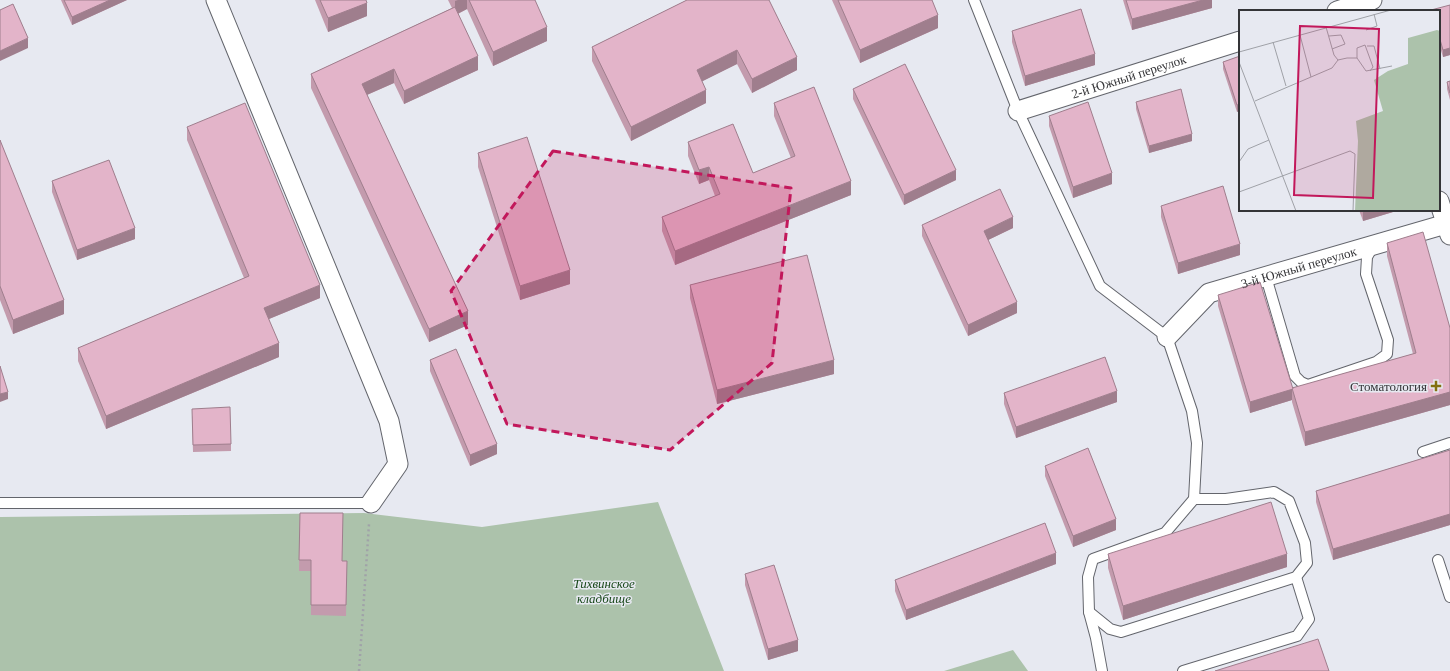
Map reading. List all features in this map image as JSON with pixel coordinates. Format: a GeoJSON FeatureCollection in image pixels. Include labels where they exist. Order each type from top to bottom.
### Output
{"type":"FeatureCollection","features":[{"type":"Feature","properties":{"kind":"street"},"geometry":{"type":"LineString","coordinates":[[216,0],[389,421],[398,464],[371,503]]}},
{"type":"Feature","properties":{"kind":"street"},"geometry":{"type":"LineString","coordinates":[[1340,10],[1374,0],[1379,10]]}},
{"type":"Feature","properties":{"kind":"street","name":"2-й Южный переулок"},"geometry":{"type":"LineString","coordinates":[[1018,111],[1239,42]]}},
{"type":"Feature","properties":{"kind":"street"},"geometry":{"type":"LineString","coordinates":[[1440,204],[1448,230]]}},
{"type":"Feature","properties":{"kind":"street","name":"3-й Южный переулок"},"geometry":{"type":"LineString","coordinates":[[1167,337],[1209,293],[1374,245],[1448,230]]}},
{"type":"Feature","properties":{"kind":"lane"},"geometry":{"type":"LineString","coordinates":[[974,0],[1018,111],[1100,286],[1167,337],[1192,411],[1197,443],[1194,499],[1165,533],[1093,559],[1088,577],[1089,612],[1096,638],[1102,671]]}},
{"type":"Feature","properties":{"kind":"lane"},"geometry":{"type":"LineString","coordinates":[[1266,277],[1295,376],[1300,382],[1308,385],[1376,362],[1387,354],[1388,340],[1366,274],[1367,257],[1374,245]]}},
{"type":"Feature","properties":{"kind":"lane"},"geometry":{"type":"LineString","coordinates":[[1423,452],[1450,443]]}},
{"type":"Feature","properties":{"kind":"lane"},"geometry":{"type":"LineString","coordinates":[[1089,612],[1110,628],[1121,632],[1296,577],[1307,562],[1305,543],[1289,501],[1274,492],[1226,499],[1194,499]]}},
{"type":"Feature","properties":{"kind":"lane"},"geometry":{"type":"LineString","coordinates":[[0,503],[371,503]]}},
{"type":"Feature","properties":{"kind":"lane"},"geometry":{"type":"LineString","coordinates":[[1438,560],[1450,597]]}},
{"type":"Feature","properties":{"kind":"lane"},"geometry":{"type":"LineString","coordinates":[[1183,671],[1297,636],[1309,619],[1296,577]]}},
{"type":"Feature","properties":{"kind":"path"},"geometry":{"type":"LineString","coordinates":[[358,671],[371,503]]}},
{"type":"Feature","properties":{"kind":"highlighted area"},"geometry":{"type":"Polygon","coordinates":[[[553,151],[791,188],[772,363],[670,450],[507,424],[451,291],[553,151]]]}},
{"type":"Feature","properties":{"kind":"green space","name":"Тихвинское кладбище"},"geometry":{"type":"Polygon","coordinates":[[[658,502],[724,671],[0,671],[0,517],[364,513],[482,527],[658,502]]]}},
{"type":"Feature","properties":{"kind":"green space"},"geometry":{"type":"Polygon","coordinates":[[[1013,650],[1028,671],[944,671],[1013,650]]]}},
{"type":"Feature","properties":{"kind":"building"},"geometry":{"type":"Polygon","coordinates":[[[64,0],[110,0],[72,17],[64,0]]]}},
{"type":"Feature","properties":{"kind":"building"},"geometry":{"type":"Polygon","coordinates":[[[320,0],[366,0],[367,3],[328,18],[320,0]]]}},
{"type":"Feature","properties":{"kind":"building"},"geometry":{"type":"Polygon","coordinates":[[[469,0],[535,0],[547,27],[493,52],[469,0]]]}},
{"type":"Feature","properties":{"kind":"building"},"geometry":{"type":"Polygon","coordinates":[[[687,0],[769,0],[797,57],[752,79],[737,50],[697,70],[706,90],[631,127],[592,47],[687,0]]]}},
{"type":"Feature","properties":{"kind":"building"},"geometry":{"type":"Polygon","coordinates":[[[838,0],[932,0],[938,15],[860,50],[838,0]]]}},
{"type":"Feature","properties":{"kind":"building"},"geometry":{"type":"Polygon","coordinates":[[[1126,0],[1203,0],[1132,19],[1126,0]]]}},
{"type":"Feature","properties":{"kind":"building"},"geometry":{"type":"Polygon","coordinates":[[[13,4],[28,38],[0,51],[0,10],[13,4]]]}},
{"type":"Feature","properties":{"kind":"building"},"geometry":{"type":"Polygon","coordinates":[[[1450,5],[1450,48],[1443,50],[1440,40],[1440,10],[1431,10],[1450,5]]]}},
{"type":"Feature","properties":{"kind":"building"},"geometry":{"type":"Polygon","coordinates":[[[455,7],[478,56],[404,91],[394,69],[362,84],[468,311],[429,329],[311,74],[455,7]]]}},
{"type":"Feature","properties":{"kind":"building"},"geometry":{"type":"Polygon","coordinates":[[[1081,9],[1095,54],[1025,76],[1012,31],[1081,9]]]}},
{"type":"Feature","properties":{"kind":"building"},"geometry":{"type":"Polygon","coordinates":[[[1239,56],[1239,104],[1237,105],[1223,62],[1239,56]]]}},
{"type":"Feature","properties":{"kind":"building"},"geometry":{"type":"Polygon","coordinates":[[[905,64],[956,170],[904,195],[853,89],[905,64]]]}},
{"type":"Feature","properties":{"kind":"building"},"geometry":{"type":"Polygon","coordinates":[[[1450,81],[1450,93],[1447,82],[1450,81]]]}},
{"type":"Feature","properties":{"kind":"building"},"geometry":{"type":"Polygon","coordinates":[[[814,87],[851,181],[675,251],[662,217],[720,194],[709,167],[699,170],[688,142],[733,124],[753,173],[795,156],[774,103],[814,87]]]}},
{"type":"Feature","properties":{"kind":"building"},"geometry":{"type":"Polygon","coordinates":[[[1181,89],[1192,134],[1149,146],[1136,102],[1181,89]]]}},
{"type":"Feature","properties":{"kind":"building"},"geometry":{"type":"Polygon","coordinates":[[[1088,102],[1112,173],[1073,187],[1049,116],[1088,102]]]}},
{"type":"Feature","properties":{"kind":"building"},"geometry":{"type":"Polygon","coordinates":[[[245,103],[320,285],[264,308],[279,343],[106,416],[78,348],[249,276],[187,127],[245,103]]]}},
{"type":"Feature","properties":{"kind":"building"},"geometry":{"type":"Polygon","coordinates":[[[527,137],[570,270],[520,286],[478,153],[527,137]]]}},
{"type":"Feature","properties":{"kind":"building"},"geometry":{"type":"Polygon","coordinates":[[[0,140],[64,300],[13,320],[0,286],[0,140]]]}},
{"type":"Feature","properties":{"kind":"building"},"geometry":{"type":"Polygon","coordinates":[[[109,160],[135,228],[77,250],[52,181],[109,160]]]}},
{"type":"Feature","properties":{"kind":"building"},"geometry":{"type":"Polygon","coordinates":[[[1223,186],[1240,244],[1178,263],[1161,206],[1223,186]]]}},
{"type":"Feature","properties":{"kind":"building"},"geometry":{"type":"Polygon","coordinates":[[[1000,189],[1013,217],[984,231],[1017,302],[968,325],[922,225],[1000,189]]]}},
{"type":"Feature","properties":{"kind":"building"},"geometry":{"type":"Polygon","coordinates":[[[1423,232],[1450,328],[1450,392],[1305,432],[1292,388],[1416,353],[1387,243],[1423,232]]]}},
{"type":"Feature","properties":{"kind":"building"},"geometry":{"type":"Polygon","coordinates":[[[807,255],[834,360],[717,390],[690,285],[807,255]]]}},
{"type":"Feature","properties":{"kind":"building"},"geometry":{"type":"Polygon","coordinates":[[[1260,282],[1293,389],[1250,402],[1218,295],[1260,282]]]}},
{"type":"Feature","properties":{"kind":"building"},"geometry":{"type":"Polygon","coordinates":[[[456,349],[497,444],[470,455],[430,360],[456,349]]]}},
{"type":"Feature","properties":{"kind":"building"},"geometry":{"type":"Polygon","coordinates":[[[1105,357],[1117,391],[1016,427],[1004,393],[1105,357]]]}},
{"type":"Feature","properties":{"kind":"building"},"geometry":{"type":"Polygon","coordinates":[[[0,366],[8,392],[0,394],[0,366]]]}},
{"type":"Feature","properties":{"kind":"building"},"geometry":{"type":"Polygon","coordinates":[[[230,407],[231,444],[193,445],[192,409],[230,407]]]}},
{"type":"Feature","properties":{"kind":"building"},"geometry":{"type":"Polygon","coordinates":[[[1088,448],[1116,519],[1073,536],[1045,466],[1088,448]]]}},
{"type":"Feature","properties":{"kind":"building"},"geometry":{"type":"Polygon","coordinates":[[[1450,450],[1450,514],[1333,549],[1316,491],[1450,450]]]}},
{"type":"Feature","properties":{"kind":"building"},"geometry":{"type":"Polygon","coordinates":[[[1271,502],[1287,554],[1123,606],[1108,554],[1271,502]]]}},
{"type":"Feature","properties":{"kind":"building"},"geometry":{"type":"Polygon","coordinates":[[[300,513],[343,513],[342,561],[347,561],[346,605],[311,605],[311,560],[299,560],[300,513]]]}},
{"type":"Feature","properties":{"kind":"building"},"geometry":{"type":"Polygon","coordinates":[[[1045,523],[1056,553],[906,610],[895,580],[1045,523]]]}},
{"type":"Feature","properties":{"kind":"building"},"geometry":{"type":"Polygon","coordinates":[[[774,565],[798,640],[768,649],[745,574],[774,565]]]}},
{"type":"Feature","properties":{"kind":"building"},"geometry":{"type":"Polygon","coordinates":[[[1318,639],[1329,671],[1215,671],[1318,639]]]}},
{"type":"Feature","properties":{"kind":"place","name":"Стоматология"},"geometry":{"type":"Point","coordinates":[1436,386]}}]}
